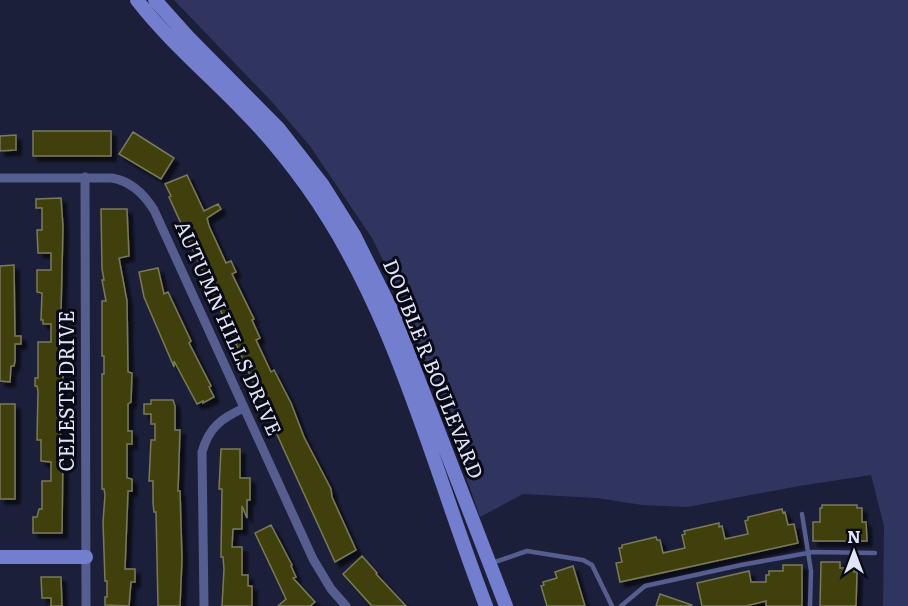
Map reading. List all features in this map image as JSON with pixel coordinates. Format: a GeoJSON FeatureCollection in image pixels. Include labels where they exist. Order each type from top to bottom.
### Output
{"type":"FeatureCollection","features":[{"type":"Feature","properties":{"kind":"main road","name":"DOUBLE R BOULEVARD"},"geometry":{"type":"LineString","coordinates":[[137,0],[178,46],[242,108],[275,145],[308,187],[336,230],[362,278],[396,359],[486,606]]}},
{"type":"Feature","properties":{"kind":"main road","name":"DOUBLE R BOULEVARD"},"geometry":{"type":"LineString","coordinates":[[155,0],[188,38],[279,129],[322,184],[345,219],[371,265],[392,310],[506,606]]}},
{"type":"Feature","properties":{"kind":"main road"},"geometry":{"type":"LineString","coordinates":[[0,557],[86,557]]}},
{"type":"Feature","properties":{"kind":"street","name":"CELESTE DRIVE"},"geometry":{"type":"LineString","coordinates":[[85,177],[86,606]]}},
{"type":"Feature","properties":{"kind":"street","name":"AUTUMN HILLS DRIVE"},"geometry":{"type":"LineString","coordinates":[[0,178],[119,179],[138,190],[147,199],[312,559],[331,589],[346,606]]}},
{"type":"Feature","properties":{"kind":"street"},"geometry":{"type":"LineString","coordinates":[[204,606],[202,452],[205,440],[218,422],[244,408]]}},
{"type":"Feature","properties":{"kind":"lane"},"geometry":{"type":"LineString","coordinates":[[802,514],[811,571],[810,606]]}},
{"type":"Feature","properties":{"kind":"lane"},"geometry":{"type":"LineString","coordinates":[[490,564],[527,550],[583,560],[592,565],[612,606]]}},
{"type":"Feature","properties":{"kind":"lane"},"geometry":{"type":"LineString","coordinates":[[621,606],[649,585],[808,552],[875,552]]}},
{"type":"Feature","properties":{"kind":"shaded area"},"geometry":{"type":"Polygon","coordinates":[[[174,0],[908,0],[908,606],[883,606],[884,526],[871,475],[687,507],[642,505],[597,498],[523,494],[480,517],[402,299],[372,238],[310,146],[273,103],[174,0]]]}},
{"type":"Feature","properties":{"kind":"building"},"geometry":{"type":"Polygon","coordinates":[[[33,131],[111,131],[111,156],[33,156],[33,131]]]}},
{"type":"Feature","properties":{"kind":"building"},"geometry":{"type":"Polygon","coordinates":[[[133,132],[174,158],[161,179],[119,154],[133,132]]]}},
{"type":"Feature","properties":{"kind":"building"},"geometry":{"type":"Polygon","coordinates":[[[16,135],[16,150],[0,151],[0,136],[16,135]]]}},
{"type":"Feature","properties":{"kind":"building"},"geometry":{"type":"Polygon","coordinates":[[[187,175],[204,211],[218,204],[221,209],[207,218],[209,226],[226,263],[231,261],[236,272],[232,274],[254,319],[252,320],[260,338],[256,340],[271,372],[274,370],[291,403],[304,437],[331,489],[332,497],[356,550],[335,562],[169,197],[171,196],[165,184],[187,175]]]}},
{"type":"Feature","properties":{"kind":"building"},"geometry":{"type":"Polygon","coordinates":[[[61,198],[63,227],[61,311],[63,311],[63,396],[60,439],[61,451],[63,451],[62,533],[33,533],[33,517],[37,517],[39,509],[42,509],[42,481],[51,481],[51,462],[41,461],[41,440],[37,440],[38,391],[35,378],[38,378],[38,342],[51,342],[51,324],[43,324],[41,320],[42,293],[37,292],[37,270],[51,270],[51,253],[38,253],[37,230],[42,230],[42,208],[36,208],[36,199],[61,198]]]}},
{"type":"Feature","properties":{"kind":"building"},"geometry":{"type":"Polygon","coordinates":[[[101,209],[127,209],[129,256],[119,258],[127,301],[128,372],[132,373],[131,402],[128,404],[128,431],[132,431],[132,444],[127,444],[127,478],[132,479],[132,491],[128,491],[125,569],[135,569],[135,582],[131,582],[129,606],[105,605],[107,581],[105,581],[103,522],[105,495],[102,489],[104,356],[102,356],[102,301],[106,301],[102,280],[104,280],[101,209]]]}},
{"type":"Feature","properties":{"kind":"building"},"geometry":{"type":"Polygon","coordinates":[[[14,265],[15,336],[21,336],[21,344],[15,344],[15,361],[14,366],[11,366],[10,382],[0,381],[0,266],[14,265]]]}},
{"type":"Feature","properties":{"kind":"building"},"geometry":{"type":"Polygon","coordinates":[[[158,268],[164,294],[168,292],[191,341],[189,343],[211,386],[209,387],[214,397],[203,403],[203,401],[197,404],[174,361],[174,367],[144,297],[139,272],[158,268]]]}},
{"type":"Feature","properties":{"kind":"building"},"geometry":{"type":"Polygon","coordinates":[[[151,400],[173,400],[175,430],[180,430],[178,491],[180,491],[182,559],[180,606],[158,606],[156,512],[154,512],[153,503],[153,481],[149,481],[151,440],[155,440],[155,424],[151,424],[151,414],[144,414],[144,404],[151,404],[151,400]]]}},
{"type":"Feature","properties":{"kind":"building"},"geometry":{"type":"Polygon","coordinates":[[[0,404],[15,404],[15,499],[0,499],[0,404]]]}},
{"type":"Feature","properties":{"kind":"building"},"geometry":{"type":"Polygon","coordinates":[[[221,449],[240,449],[240,478],[250,478],[247,518],[242,506],[242,529],[233,529],[232,547],[242,547],[242,575],[248,575],[248,586],[252,586],[252,606],[222,606],[224,569],[223,557],[221,557],[222,489],[219,489],[221,449]]]}},
{"type":"Feature","properties":{"kind":"building"},"geometry":{"type":"Polygon","coordinates":[[[822,505],[857,505],[857,508],[862,508],[862,522],[866,522],[867,541],[813,541],[813,522],[820,522],[822,505]]]}},
{"type":"Feature","properties":{"kind":"building"},"geometry":{"type":"Polygon","coordinates":[[[782,509],[788,525],[794,524],[798,543],[620,582],[616,563],[622,562],[619,548],[622,548],[622,545],[656,537],[660,540],[663,553],[685,548],[682,535],[685,534],[684,531],[719,523],[725,539],[748,534],[745,521],[748,517],[782,509]]]}},
{"type":"Feature","properties":{"kind":"building"},"geometry":{"type":"Polygon","coordinates":[[[271,525],[292,565],[296,577],[293,578],[315,602],[310,606],[278,606],[286,599],[255,533],[271,525]]]}},
{"type":"Feature","properties":{"kind":"building"},"geometry":{"type":"Polygon","coordinates":[[[362,556],[406,606],[372,606],[343,574],[362,556]]]}},
{"type":"Feature","properties":{"kind":"building"},"geometry":{"type":"Polygon","coordinates":[[[821,562],[840,562],[840,568],[854,568],[854,572],[857,572],[856,606],[820,606],[821,562]]]}},
{"type":"Feature","properties":{"kind":"building"},"geometry":{"type":"Polygon","coordinates":[[[783,565],[802,565],[802,606],[766,606],[766,601],[746,606],[702,606],[697,583],[749,571],[751,582],[766,582],[766,575],[769,575],[769,571],[783,571],[783,565]]]}},
{"type":"Feature","properties":{"kind":"building"},"geometry":{"type":"Polygon","coordinates":[[[573,566],[585,606],[547,606],[541,586],[544,585],[543,582],[557,578],[555,572],[573,566]]]}},
{"type":"Feature","properties":{"kind":"building"},"geometry":{"type":"Polygon","coordinates":[[[41,577],[61,577],[62,606],[51,606],[51,598],[42,598],[41,577]]]}},
{"type":"Feature","properties":{"kind":"building"},"geometry":{"type":"Polygon","coordinates":[[[660,594],[692,605],[656,606],[660,594]]]}}]}
